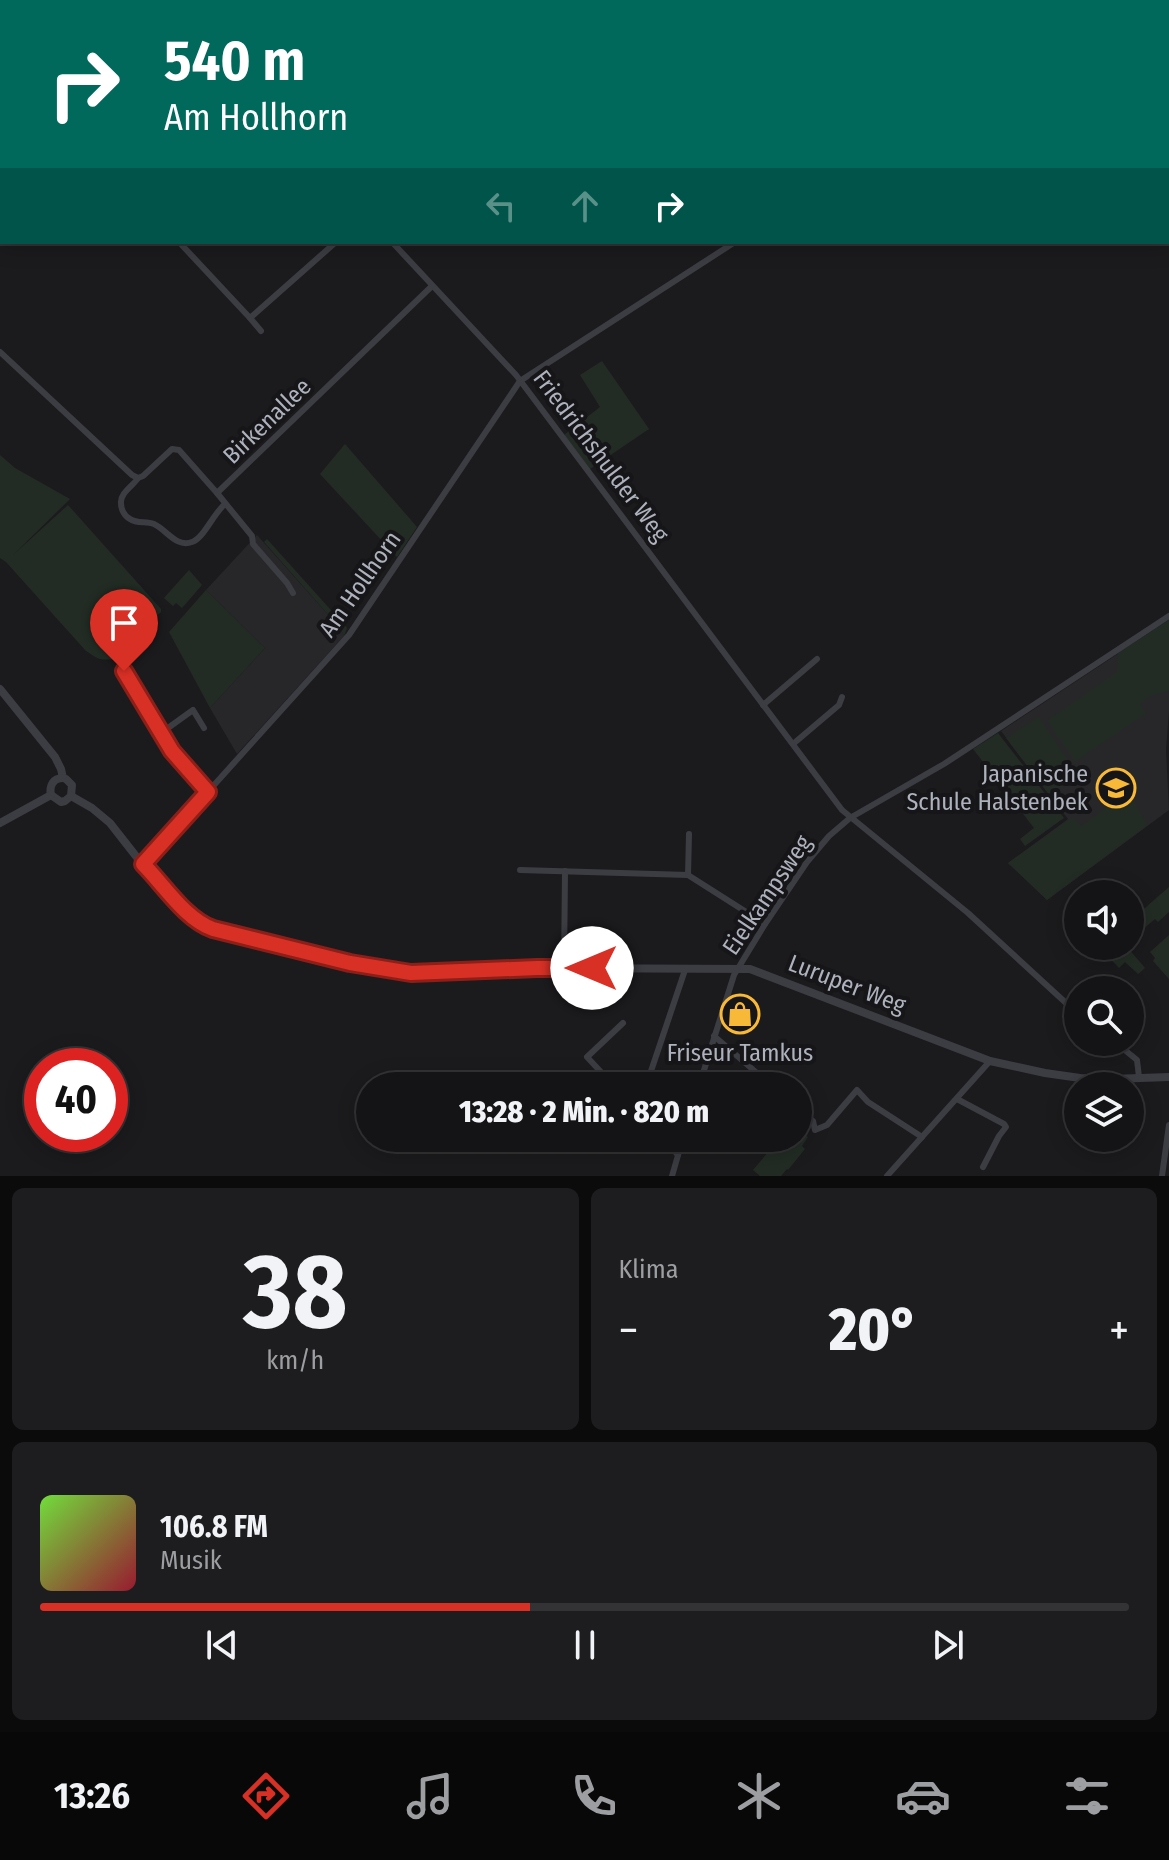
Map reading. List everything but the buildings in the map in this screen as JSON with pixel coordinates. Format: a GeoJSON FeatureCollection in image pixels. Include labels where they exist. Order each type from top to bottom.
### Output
{"type":"FeatureCollection","features":[{"type":"Feature","properties":{"kind":"street"},"geometry":{"type":"LineString","coordinates":[[181,244],[261,331]]}},
{"type":"Feature","properties":{"kind":"street"},"geometry":{"type":"LineString","coordinates":[[250,318],[334,244]]}},
{"type":"Feature","properties":{"kind":"street","name":"Friedrichshulder Weg"},"geometry":{"type":"LineString","coordinates":[[394,244],[520,381],[850,818],[968,913],[1064,1001]]}},
{"type":"Feature","properties":{"kind":"street"},"geometry":{"type":"LineString","coordinates":[[520,381],[732,244]]}},
{"type":"Feature","properties":{"kind":"street","name":"Birkenallee"},"geometry":{"type":"LineString","coordinates":[[293,593],[217,493],[432,286]]}},
{"type":"Feature","properties":{"kind":"street"},"geometry":{"type":"LineString","coordinates":[[0,352],[138,478]]}},
{"type":"Feature","properties":{"kind":"street","name":"Am Hollhorn"},"geometry":{"type":"LineString","coordinates":[[143,864],[349,635],[520,381]]}},
{"type":"Feature","properties":{"kind":"street"},"geometry":{"type":"LineString","coordinates":[[217,493],[179,450],[172,449],[138,478],[121,500],[124,514],[132,521],[154,524],[177,542],[191,543],[203,534],[215,513],[225,504]]}},
{"type":"Feature","properties":{"kind":"street","name":"Eielkampsweg"},"geometry":{"type":"LineString","coordinates":[[703,1072],[734,975],[807,862],[829,836],[850,818],[944,764],[1169,616]]}},
{"type":"Feature","properties":{"kind":"street"},"geometry":{"type":"LineString","coordinates":[[763,705],[817,659]]}},
{"type":"Feature","properties":{"kind":"street"},"geometry":{"type":"LineString","coordinates":[[124,671],[177,758],[208,792]]}},
{"type":"Feature","properties":{"kind":"street"},"geometry":{"type":"LineString","coordinates":[[0,689],[55,757],[63,778]]}},
{"type":"Feature","properties":{"kind":"street"},"geometry":{"type":"LineString","coordinates":[[793,744],[839,705],[842,697]]}},
{"type":"Feature","properties":{"kind":"street"},"geometry":{"type":"LineString","coordinates":[[161,733],[193,710],[204,728]]}},
{"type":"Feature","properties":{"kind":"street"},"geometry":{"type":"LineString","coordinates":[[58,778],[63,778],[72,785],[71,796],[61,802],[51,795],[50,787],[58,778]]}},
{"type":"Feature","properties":{"kind":"street"},"geometry":{"type":"LineString","coordinates":[[0,823],[51,795]]}},
{"type":"Feature","properties":{"kind":"street","name":"Luruper Weg"},"geometry":{"type":"LineString","coordinates":[[71,796],[103,817],[188,914],[200,924],[213,929],[350,963],[411,973],[564,968],[738,968],[761,972],[990,1061],[1064,1076]]}},
{"type":"Feature","properties":{"kind":"street"},"geometry":{"type":"LineString","coordinates":[[688,875],[689,834]]}},
{"type":"Feature","properties":{"kind":"street"},"geometry":{"type":"LineString","coordinates":[[520,870],[688,875],[765,924]]}},
{"type":"Feature","properties":{"kind":"street"},"geometry":{"type":"LineString","coordinates":[[564,968],[565,871]]}},
{"type":"Feature","properties":{"kind":"street"},"geometry":{"type":"LineString","coordinates":[[651,1072],[685,970]]}},
{"type":"Feature","properties":{"kind":"street"},"geometry":{"type":"LineString","coordinates":[[601,1072],[587,1057],[623,1023]]}},
{"type":"Feature","properties":{"kind":"street"},"geometry":{"type":"LineString","coordinates":[[714,1036],[756,1072]]}},
{"type":"Feature","properties":{"kind":"street"},"geometry":{"type":"LineString","coordinates":[[887,1176],[990,1061]]}},
{"type":"Feature","properties":{"kind":"street"},"geometry":{"type":"LineString","coordinates":[[1144,1077],[1169,1077]]}},
{"type":"Feature","properties":{"kind":"street"},"geometry":{"type":"LineString","coordinates":[[812,1120],[815,1130],[827,1125],[857,1090],[868,1102],[922,1137]]}},
{"type":"Feature","properties":{"kind":"street"},"geometry":{"type":"LineString","coordinates":[[957,1099],[1006,1127],[976,1176]]}},
{"type":"Feature","properties":{"kind":"street"},"geometry":{"type":"LineString","coordinates":[[1162,1176],[1169,1125]]}},
{"type":"Feature","properties":{"kind":"street"},"geometry":{"type":"LineString","coordinates":[[675,1152],[678,1155]]}},
{"type":"Feature","properties":{"kind":"street"},"geometry":{"type":"LineString","coordinates":[[672,1176],[679,1152]]}},
{"type":"Feature","properties":{"kind":"shaded area"},"geometry":{"type":"Polygon","coordinates":[[[602,361],[649,429],[590,469],[564,435],[600,407],[580,375],[602,361]]]}},
{"type":"Feature","properties":{"kind":"shaded area"},"geometry":{"type":"Polygon","coordinates":[[[345,444],[417,527],[397,557],[320,474],[345,444]]]}},
{"type":"Feature","properties":{"kind":"shaded area"},"geometry":{"type":"Polygon","coordinates":[[[0,455],[15,468],[70,499],[13,555],[68,505],[161,609],[143,639],[129,652],[116,658],[103,659],[86,651],[0,558],[0,455]]]}},
{"type":"Feature","properties":{"kind":"shaded area"},"geometry":{"type":"Polygon","coordinates":[[[257,535],[344,636],[237,754],[210,708],[265,648],[206,590],[257,535]]]}},
{"type":"Feature","properties":{"kind":"shaded area"},"geometry":{"type":"Polygon","coordinates":[[[267,539],[347,628],[344,636],[264,542],[267,539]]]}},
{"type":"Feature","properties":{"kind":"shaded area"},"geometry":{"type":"Polygon","coordinates":[[[189,570],[202,585],[182,608],[176,603],[173,606],[164,598],[189,570]]]}},
{"type":"Feature","properties":{"kind":"shaded area"},"geometry":{"type":"Polygon","coordinates":[[[206,590],[265,648],[210,708],[169,632],[206,590]]]}},
{"type":"Feature","properties":{"kind":"shaded area"},"geometry":{"type":"Polygon","coordinates":[[[1169,620],[1166,750],[1169,810],[1074,880],[1064,880],[1064,887],[1047,900],[1008,863],[1068,819],[1001,731],[1169,620]]]}},
{"type":"Feature","properties":{"kind":"shaded area"},"geometry":{"type":"Polygon","coordinates":[[[1169,620],[1169,691],[1150,696],[1140,704],[1146,714],[1075,762],[1047,721],[1117,672],[1118,653],[1169,620]]]}},
{"type":"Feature","properties":{"kind":"shaded area"},"geometry":{"type":"Polygon","coordinates":[[[1039,717],[1079,776],[1050,796],[1006,738],[1039,717]]]}},
{"type":"Feature","properties":{"kind":"shaded area"},"geometry":{"type":"Polygon","coordinates":[[[998,733],[1064,818],[1025,846],[1020,839],[1034,828],[973,749],[998,733]]]}},
{"type":"Feature","properties":{"kind":"shaded area"},"geometry":{"type":"Polygon","coordinates":[[[1130,796],[1148,825],[1074,880],[1064,880],[1064,887],[1047,900],[1008,863],[1068,820],[1074,818],[1081,826],[1121,797],[1130,796]]]}},
{"type":"Feature","properties":{"kind":"shaded area"},"geometry":{"type":"Polygon","coordinates":[[[1169,887],[1169,912],[1144,928],[1144,909],[1169,887]]]}},
{"type":"Feature","properties":{"kind":"shaded area"},"geometry":{"type":"Polygon","coordinates":[[[1169,935],[1169,979],[1153,961],[1155,958],[1150,952],[1169,935]]]}},
{"type":"Feature","properties":{"kind":"shaded area"},"geometry":{"type":"Polygon","coordinates":[[[1111,960],[1138,960],[1145,968],[1138,974],[1125,962],[1119,968],[1111,960]]]}},
{"type":"Feature","properties":{"kind":"shaded area"},"geometry":{"type":"Polygon","coordinates":[[[768,1152],[803,1152],[781,1176],[760,1176],[753,1170],[768,1152]]]}},
{"type":"Feature","properties":{"kind":"place","name":"Japanische Schule Halstenbek"},"geometry":{"type":"Point","coordinates":[1116,788]}},
{"type":"Feature","properties":{"kind":"place","name":"Friseur Tamkus"},"geometry":{"type":"Point","coordinates":[740,1014]}},
{"type":"Feature","properties":{"kind":"route"},"geometry":{"type":"LineString","coordinates":[[124,671],[172,751],[208,792],[143,864],[200,924],[350,963],[411,973],[592,968]]}}]}
